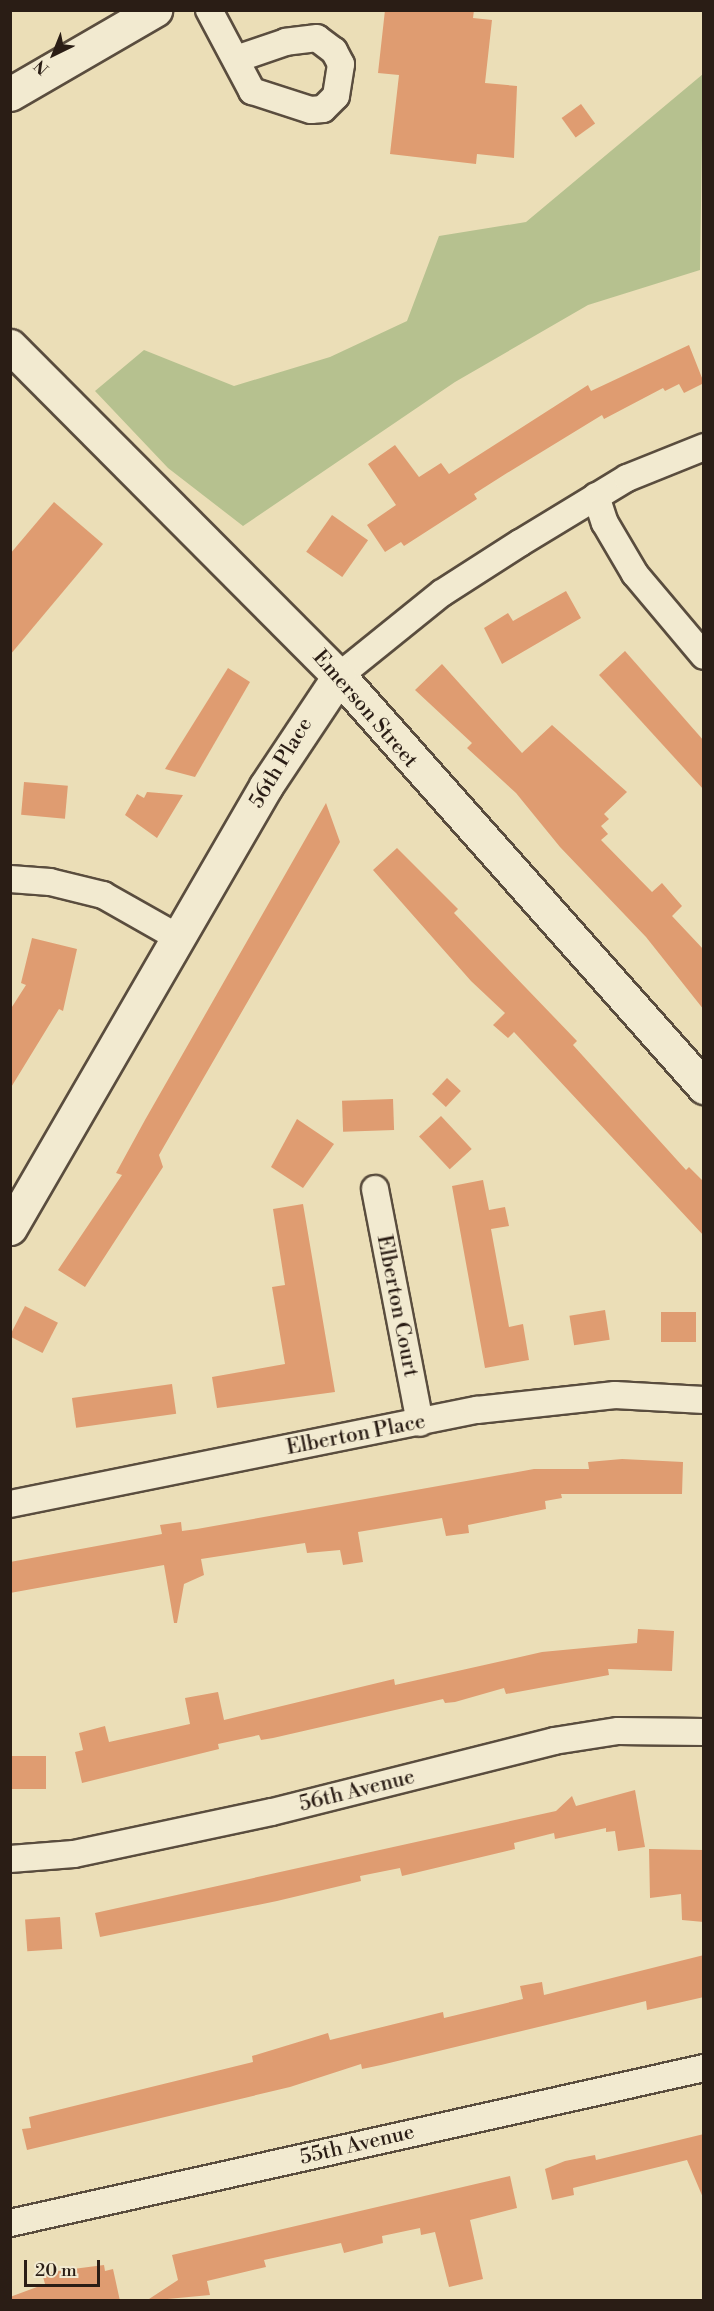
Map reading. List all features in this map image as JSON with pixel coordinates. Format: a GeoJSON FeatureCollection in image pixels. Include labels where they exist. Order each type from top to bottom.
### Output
{"type":"FeatureCollection","features":[{"type":"Feature","properties":{"kind":"street"},"geometry":{"type":"LineString","coordinates":[[10,93],[155,10]]}},
{"type":"Feature","properties":{"kind":"street"},"geometry":{"type":"LineString","coordinates":[[209,10],[236,59]]}},
{"type":"Feature","properties":{"kind":"street","name":"Emerson Street"},"geometry":{"type":"LineString","coordinates":[[10,346],[339,676],[704,1087]]}},
{"type":"Feature","properties":{"kind":"street","name":"56th Place"},"geometry":{"type":"LineString","coordinates":[[10,1228],[266,786],[339,676],[442,593],[596,496],[704,447]]}},
{"type":"Feature","properties":{"kind":"street"},"geometry":{"type":"LineString","coordinates":[[596,496],[612,538],[635,574],[704,656]]}},
{"type":"Feature","properties":{"kind":"street"},"geometry":{"type":"LineString","coordinates":[[10,879],[50,882],[103,895],[179,938]]}},
{"type":"Feature","properties":{"kind":"street","name":"Elberton Court"},"geometry":{"type":"LineString","coordinates":[[375,1190],[420,1423]]}},
{"type":"Feature","properties":{"kind":"street","name":"Elberton Place"},"geometry":{"type":"LineString","coordinates":[[10,1504],[477,1410],[615,1395],[704,1400]]}},
{"type":"Feature","properties":{"kind":"street","name":"56th Avenue"},"geometry":{"type":"LineString","coordinates":[[10,1859],[74,1854],[272,1812],[554,1741],[618,1731],[704,1732]]}},
{"type":"Feature","properties":{"kind":"street","name":"55th Avenue"},"geometry":{"type":"LineString","coordinates":[[10,2223],[704,2068]]}},
{"type":"Feature","properties":{"kind":"green space"},"geometry":{"type":"Polygon","coordinates":[[[703,74],[700,270],[588,305],[455,382],[243,526],[168,468],[95,391],[144,350],[234,386],[330,357],[407,321],[439,236],[526,222],[703,74]]]}},
{"type":"Feature","properties":{"kind":"building"},"geometry":{"type":"Polygon","coordinates":[[[385,10],[474,10],[473,18],[492,20],[485,83],[517,86],[514,158],[477,154],[476,164],[390,154],[399,75],[378,73],[385,10]]]}},
{"type":"Feature","properties":{"kind":"building"},"geometry":{"type":"Polygon","coordinates":[[[581,104],[595,123],[576,138],[562,118],[581,104]]]}},
{"type":"Feature","properties":{"kind":"building"},"geometry":{"type":"Polygon","coordinates":[[[689,345],[704,383],[684,393],[679,384],[665,391],[663,388],[604,419],[602,415],[474,494],[477,499],[404,546],[401,542],[385,552],[367,525],[396,505],[368,464],[395,445],[419,477],[441,463],[449,474],[588,385],[591,391],[689,345]]]}},
{"type":"Feature","properties":{"kind":"building"},"geometry":{"type":"Polygon","coordinates":[[[54,502],[103,544],[10,655],[10,554],[54,502]]]}},
{"type":"Feature","properties":{"kind":"building"},"geometry":{"type":"Polygon","coordinates":[[[332,515],[368,540],[342,577],[306,552],[332,515]]]}},
{"type":"Feature","properties":{"kind":"building"},"geometry":{"type":"Polygon","coordinates":[[[566,591],[581,618],[502,664],[484,628],[508,613],[513,621],[566,591]]]}},
{"type":"Feature","properties":{"kind":"building"},"geometry":{"type":"Polygon","coordinates":[[[625,651],[704,741],[704,790],[599,675],[625,651]]]}},
{"type":"Feature","properties":{"kind":"building"},"geometry":{"type":"Polygon","coordinates":[[[442,664],[522,753],[552,725],[627,792],[604,814],[609,819],[601,826],[608,834],[601,840],[652,892],[662,883],[682,906],[672,916],[704,950],[704,1010],[646,937],[560,847],[516,793],[467,748],[472,743],[415,690],[442,664]]]}},
{"type":"Feature","properties":{"kind":"building"},"geometry":{"type":"Polygon","coordinates":[[[228,668],[250,682],[195,777],[165,769],[228,668]]]}},
{"type":"Feature","properties":{"kind":"building"},"geometry":{"type":"Polygon","coordinates":[[[24,782],[68,786],[65,819],[21,815],[24,782]]]}},
{"type":"Feature","properties":{"kind":"building"},"geometry":{"type":"Polygon","coordinates":[[[147,792],[183,795],[157,838],[125,815],[137,794],[144,798],[147,792]]]}},
{"type":"Feature","properties":{"kind":"building"},"geometry":{"type":"Polygon","coordinates":[[[326,803],[340,842],[159,1155],[163,1167],[85,1287],[58,1270],[122,1175],[116,1173],[326,803]]]}},
{"type":"Feature","properties":{"kind":"building"},"geometry":{"type":"Polygon","coordinates":[[[397,848],[458,909],[454,913],[577,1041],[573,1045],[686,1170],[689,1167],[704,1182],[704,1236],[514,1032],[508,1038],[493,1025],[505,1013],[471,981],[373,870],[397,848]]]}},
{"type":"Feature","properties":{"kind":"building"},"geometry":{"type":"Polygon","coordinates":[[[32,938],[77,949],[63,1011],[59,1009],[10,1089],[10,1010],[26,985],[21,983],[32,938]]]}},
{"type":"Feature","properties":{"kind":"building"},"geometry":{"type":"Polygon","coordinates":[[[447,1078],[461,1091],[446,1107],[432,1094],[447,1078]]]}},
{"type":"Feature","properties":{"kind":"building"},"geometry":{"type":"Polygon","coordinates":[[[393,1099],[394,1130],[343,1132],[342,1101],[393,1099]]]}},
{"type":"Feature","properties":{"kind":"building"},"geometry":{"type":"Polygon","coordinates":[[[441,1116],[472,1149],[450,1169],[419,1136],[441,1116]]]}},
{"type":"Feature","properties":{"kind":"building"},"geometry":{"type":"Polygon","coordinates":[[[297,1119],[334,1144],[303,1188],[271,1167],[297,1119]]]}},
{"type":"Feature","properties":{"kind":"building"},"geometry":{"type":"Polygon","coordinates":[[[483,1180],[489,1210],[505,1207],[509,1226],[491,1229],[509,1327],[523,1324],[529,1360],[485,1368],[452,1186],[483,1180]]]}},
{"type":"Feature","properties":{"kind":"building"},"geometry":{"type":"Polygon","coordinates":[[[303,1204],[335,1392],[217,1408],[212,1377],[285,1364],[272,1287],[285,1285],[273,1209],[303,1204]]]}},
{"type":"Feature","properties":{"kind":"building"},"geometry":{"type":"Polygon","coordinates":[[[25,1306],[58,1323],[43,1353],[10,1337],[25,1306]]]}},
{"type":"Feature","properties":{"kind":"building"},"geometry":{"type":"Polygon","coordinates":[[[605,1310],[610,1340],[574,1345],[569,1316],[605,1310]]]}},
{"type":"Feature","properties":{"kind":"building"},"geometry":{"type":"Polygon","coordinates":[[[661,1312],[696,1312],[696,1342],[661,1342],[661,1312]]]}},
{"type":"Feature","properties":{"kind":"building"},"geometry":{"type":"Polygon","coordinates":[[[172,1384],[176,1414],[76,1428],[72,1398],[172,1384]]]}},
{"type":"Feature","properties":{"kind":"building"},"geometry":{"type":"Polygon","coordinates":[[[622,1459],[683,1462],[682,1494],[561,1494],[562,1498],[545,1501],[546,1509],[468,1525],[469,1533],[446,1536],[442,1518],[358,1532],[363,1562],[343,1565],[340,1550],[307,1553],[305,1543],[201,1559],[204,1575],[184,1584],[177,1623],[174,1623],[164,1565],[10,1593],[10,1562],[162,1534],[160,1525],[181,1522],[182,1531],[197,1529],[534,1469],[589,1469],[588,1462],[622,1459]]]}},
{"type":"Feature","properties":{"kind":"building"},"geometry":{"type":"Polygon","coordinates":[[[638,1629],[674,1631],[672,1671],[608,1669],[609,1675],[506,1694],[504,1688],[455,1702],[445,1703],[443,1699],[273,1738],[261,1740],[259,1735],[218,1744],[219,1749],[82,1783],[75,1752],[83,1750],[79,1733],[105,1726],[109,1742],[190,1724],[185,1698],[218,1692],[224,1720],[394,1679],[395,1685],[542,1652],[637,1643],[638,1629]]]}},
{"type":"Feature","properties":{"kind":"building"},"geometry":{"type":"Polygon","coordinates":[[[10,1756],[46,1756],[46,1789],[10,1789],[10,1756]]]}},
{"type":"Feature","properties":{"kind":"building"},"geometry":{"type":"Polygon","coordinates":[[[635,1790],[645,1847],[618,1851],[615,1831],[606,1832],[606,1828],[555,1839],[554,1833],[514,1843],[515,1849],[402,1876],[400,1868],[360,1876],[361,1881],[277,1901],[100,1937],[95,1913],[556,1811],[572,1796],[576,1806],[635,1790]]]}},
{"type":"Feature","properties":{"kind":"building"},"geometry":{"type":"Polygon","coordinates":[[[649,1849],[704,1850],[704,1922],[682,1920],[681,1894],[650,1898],[649,1849]]]}},
{"type":"Feature","properties":{"kind":"building"},"geometry":{"type":"Polygon","coordinates":[[[60,1917],[62,1949],[27,1951],[25,1919],[60,1917]]]}},
{"type":"Feature","properties":{"kind":"building"},"geometry":{"type":"Polygon","coordinates":[[[704,1955],[704,1997],[647,2010],[646,2001],[381,2065],[362,2069],[361,2064],[290,2087],[27,2150],[22,2129],[31,2128],[29,2117],[253,2062],[252,2056],[328,2033],[330,2040],[443,2012],[444,2018],[523,1999],[520,1986],[542,1982],[544,1995],[704,1955]]]}},
{"type":"Feature","properties":{"kind":"building"},"geometry":{"type":"Polygon","coordinates":[[[704,2134],[704,2200],[687,2160],[573,2188],[574,2195],[552,2200],[545,2169],[565,2161],[595,2155],[596,2160],[704,2134]]]}},
{"type":"Feature","properties":{"kind":"building"},"geometry":{"type":"Polygon","coordinates":[[[510,2176],[517,2208],[470,2220],[483,2279],[449,2287],[435,2232],[421,2235],[420,2228],[382,2236],[383,2243],[344,2253],[341,2243],[264,2260],[266,2267],[207,2281],[210,2295],[146,2301],[178,2280],[172,2255],[510,2176]]]}},
{"type":"Feature","properties":{"kind":"building"},"geometry":{"type":"Polygon","coordinates":[[[104,2265],[105,2271],[113,2269],[120,2301],[10,2301],[10,2297],[45,2284],[42,2273],[104,2265]]]}}]}
